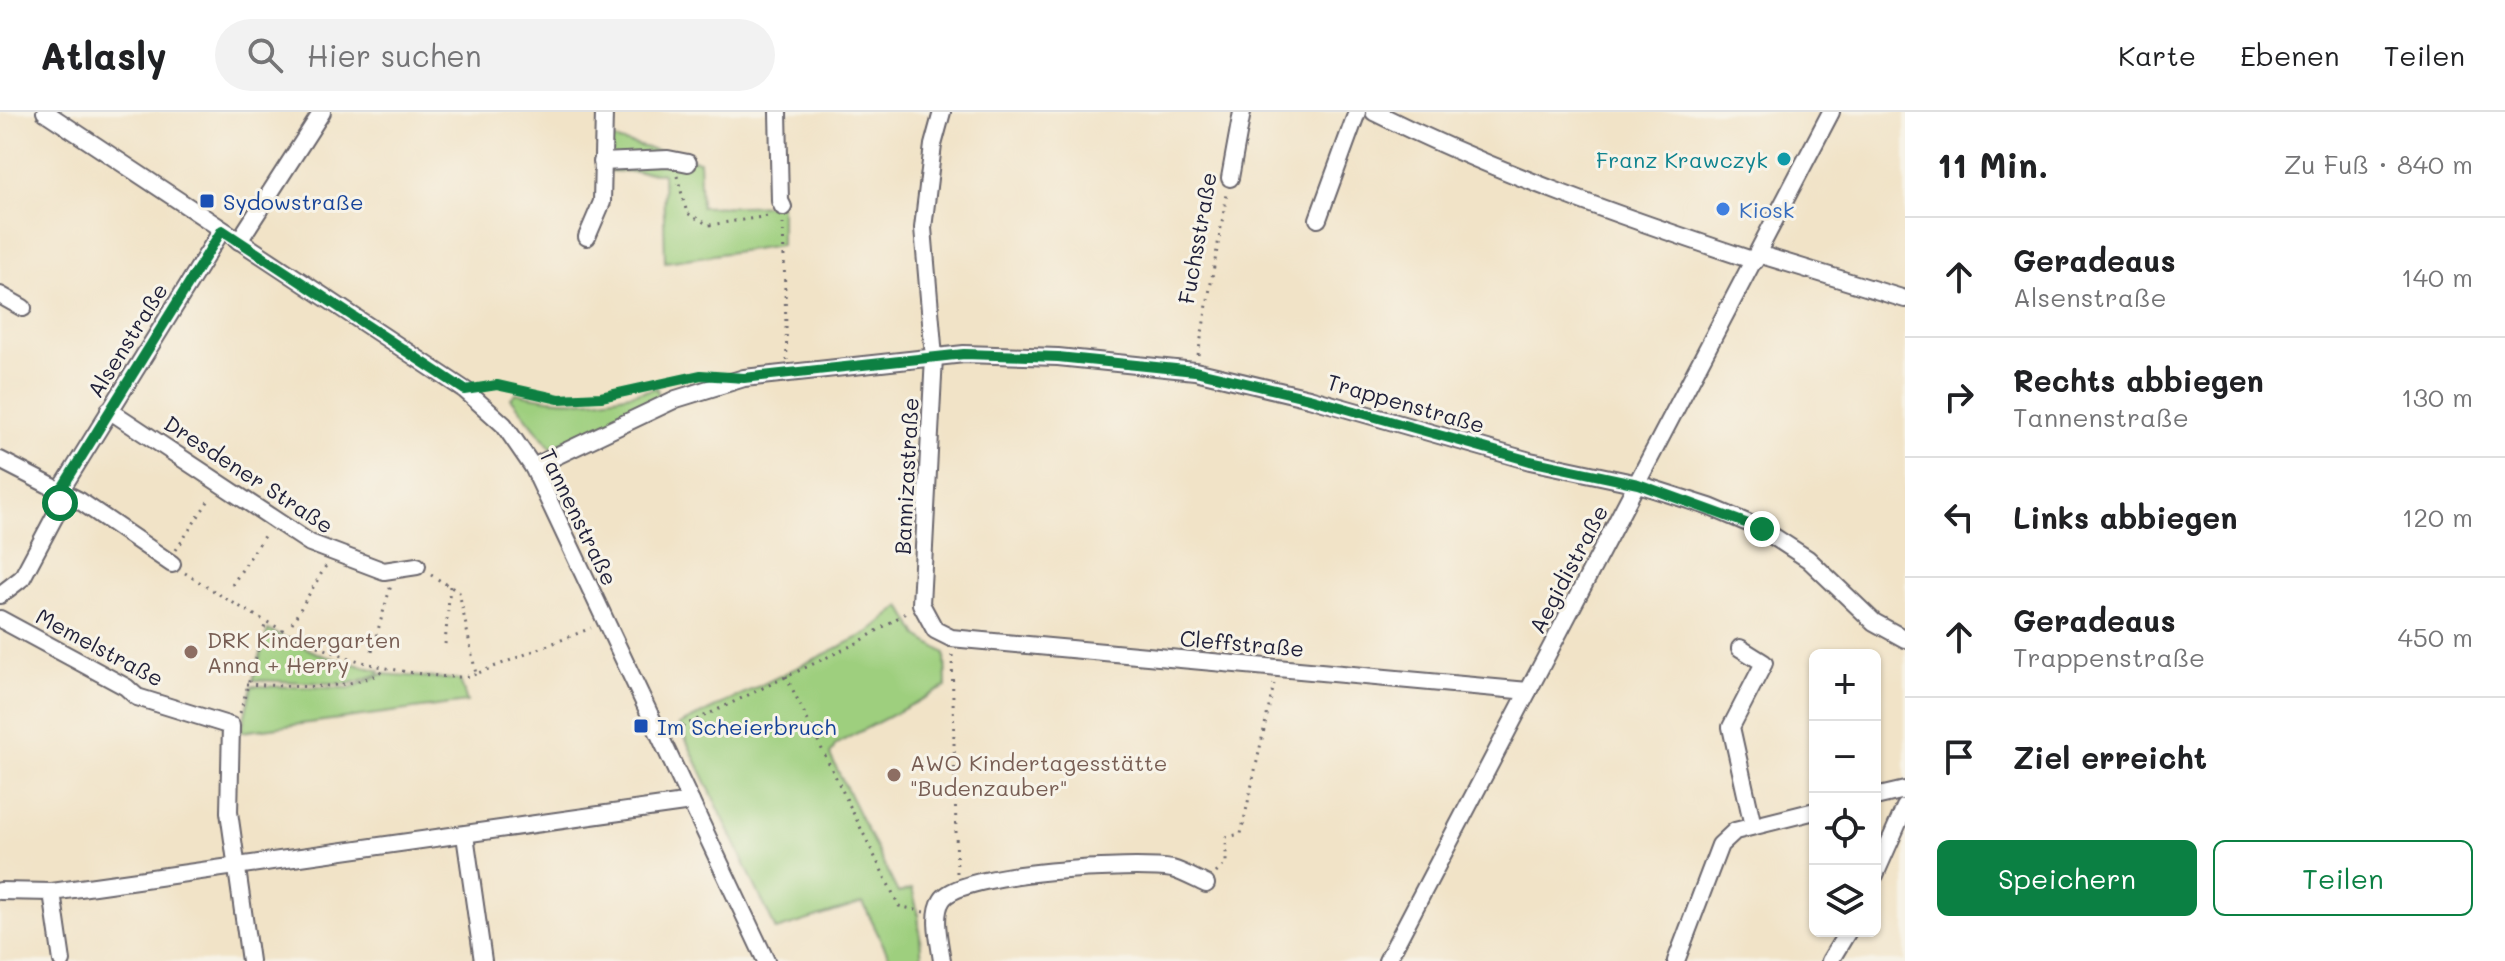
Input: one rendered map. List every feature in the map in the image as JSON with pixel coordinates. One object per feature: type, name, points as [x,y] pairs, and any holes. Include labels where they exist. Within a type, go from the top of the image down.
[{"type":"street","name":"Tannenstraße","points":[[45,112],[465,390],[504,425],[533,467],[766,961]]},
{"type":"street","points":[[239,241],[322,112]]},
{"type":"street","points":[[587,237],[602,202],[604,112]]},
{"type":"street","points":[[778,112],[780,201],[783,210]]},
{"type":"street","name":"Bannizastraße","points":[[921,604],[934,357],[923,228],[933,145],[942,112]]},
{"type":"street","name":"Fuchsstraße","points":[[1230,178],[1242,112]]},
{"type":"street","points":[[1318,219],[1357,112]]},
{"type":"street","points":[[1374,112],[1549,190],[1756,258],[1905,299]]},
{"type":"street","name":"Aegidistraße","points":[[1387,961],[1831,112]]},
{"type":"street","points":[[602,162],[681,162]]},
{"type":"street","name":"Alsenstraße","points":[[0,595],[22,578],[56,514],[59,493],[222,230]]},
{"type":"street","points":[[0,296],[23,308]]},
{"type":"street","name":"Trappenstraße","points":[[533,467],[676,399],[744,378],[788,371],[934,357],[1058,357],[1195,371],[1309,398],[1530,461],[1638,484],[1762,529],[1808,559],[1874,622],[1905,639]]},
{"type":"street","name":"Dresdener Straße","points":[[109,410],[275,520],[333,553],[384,571],[417,566]]},
{"type":"street","points":[[0,460],[59,493],[80,501],[173,558]]},
{"type":"street","points":[[921,604],[931,625],[951,638]]},
{"type":"street","name":"Memelstraße","points":[[0,619],[126,687],[137,697],[231,726]]},
{"type":"street","name":"Cleffstraße","points":[[951,638],[1528,691]]},
{"type":"street","points":[[1740,648],[1764,663],[1731,727],[1753,826]]},
{"type":"street","points":[[231,726],[229,812],[250,961]]},
{"type":"street","points":[[1881,796],[1905,790]]},
{"type":"street","points":[[0,891],[52,892],[691,802]]},
{"type":"street","points":[[1879,865],[1905,807]]},
{"type":"street","points":[[1676,961],[1720,845],[1730,834],[1809,812]]},
{"type":"street","points":[[465,835],[483,961]]},
{"type":"street","points":[[942,961],[938,918],[941,901],[958,887],[1030,874],[1098,867],[1174,870],[1206,884]]},
{"type":"street","points":[[52,892],[62,961]]},
{"type":"street","points":[[1830,961],[1844,937]]},
{"type":"path","points":[[681,162],[683,205],[696,219],[709,225],[725,224],[783,210],[788,371]]},
{"type":"path","name":"Fuchsstraße","points":[[1195,371],[1230,178]]},
{"type":"path","points":[[465,390],[497,385],[559,399],[581,398],[688,378]]},
{"type":"path","points":[[220,484],[173,558],[265,624],[322,651],[382,669],[461,679],[606,622]]},
{"type":"path","points":[[232,585],[275,520]]},
{"type":"path","points":[[292,623],[333,553]]},
{"type":"path","points":[[417,566],[459,592],[476,674]]},
{"type":"path","points":[[372,651],[396,570]]},
{"type":"path","points":[[445,644],[450,586]]},
{"type":"path","points":[[661,737],[859,642],[921,604]]},
{"type":"path","points":[[231,726],[239,718],[265,624]]},
{"type":"path","points":[[951,638],[958,887]]},
{"type":"path","points":[[1206,884],[1226,863],[1226,837],[1241,834],[1278,668]]},
{"type":"path","points":[[246,684],[333,688],[358,683],[379,674],[382,669]]},
{"type":"path","points":[[786,676],[899,906],[938,918]]},
{"type":"green space","points":[[608,138],[699,161],[701,207],[781,205],[781,245],[665,262],[663,173],[608,171]]},
{"type":"green space","points":[[657,388],[659,399],[551,448],[511,398],[516,393],[553,400],[586,400]]},
{"type":"green space","points":[[901,606],[918,636],[945,653],[946,687],[836,744],[830,755],[898,893],[912,889],[918,913],[922,961],[891,961],[863,903],[776,930],[679,725],[868,633]]},
{"type":"green space","points":[[268,630],[321,655],[380,671],[379,674],[349,684],[253,680]]},
{"type":"green space","points":[[383,674],[460,680],[467,702],[241,732],[252,686],[350,688]]},
{"type":"place","name":"Franz Krawczyk","points":[[1784,159]]},
{"type":"place","name":"Sydowstraße","points":[[207,201]]},
{"type":"place","name":"Kiosk","points":[[1723,209]]},
{"type":"place","name":"DRK Kindergarten Anna + Herry","points":[[191,652]]},
{"type":"place","name":"Im Scheierbruch","points":[[641,726]]},
{"type":"place","name":"AWO Kindertagesstätte \"Budenzauber\"","points":[[894,775]]},
{"type":"route","points":[[60,503],[59,493],[222,230],[465,390],[497,385],[559,399],[601,397],[701,375],[744,378],[964,354],[1058,357],[1195,371],[1309,398],[1530,461],[1638,484],[1710,507],[1762,529]]}]
